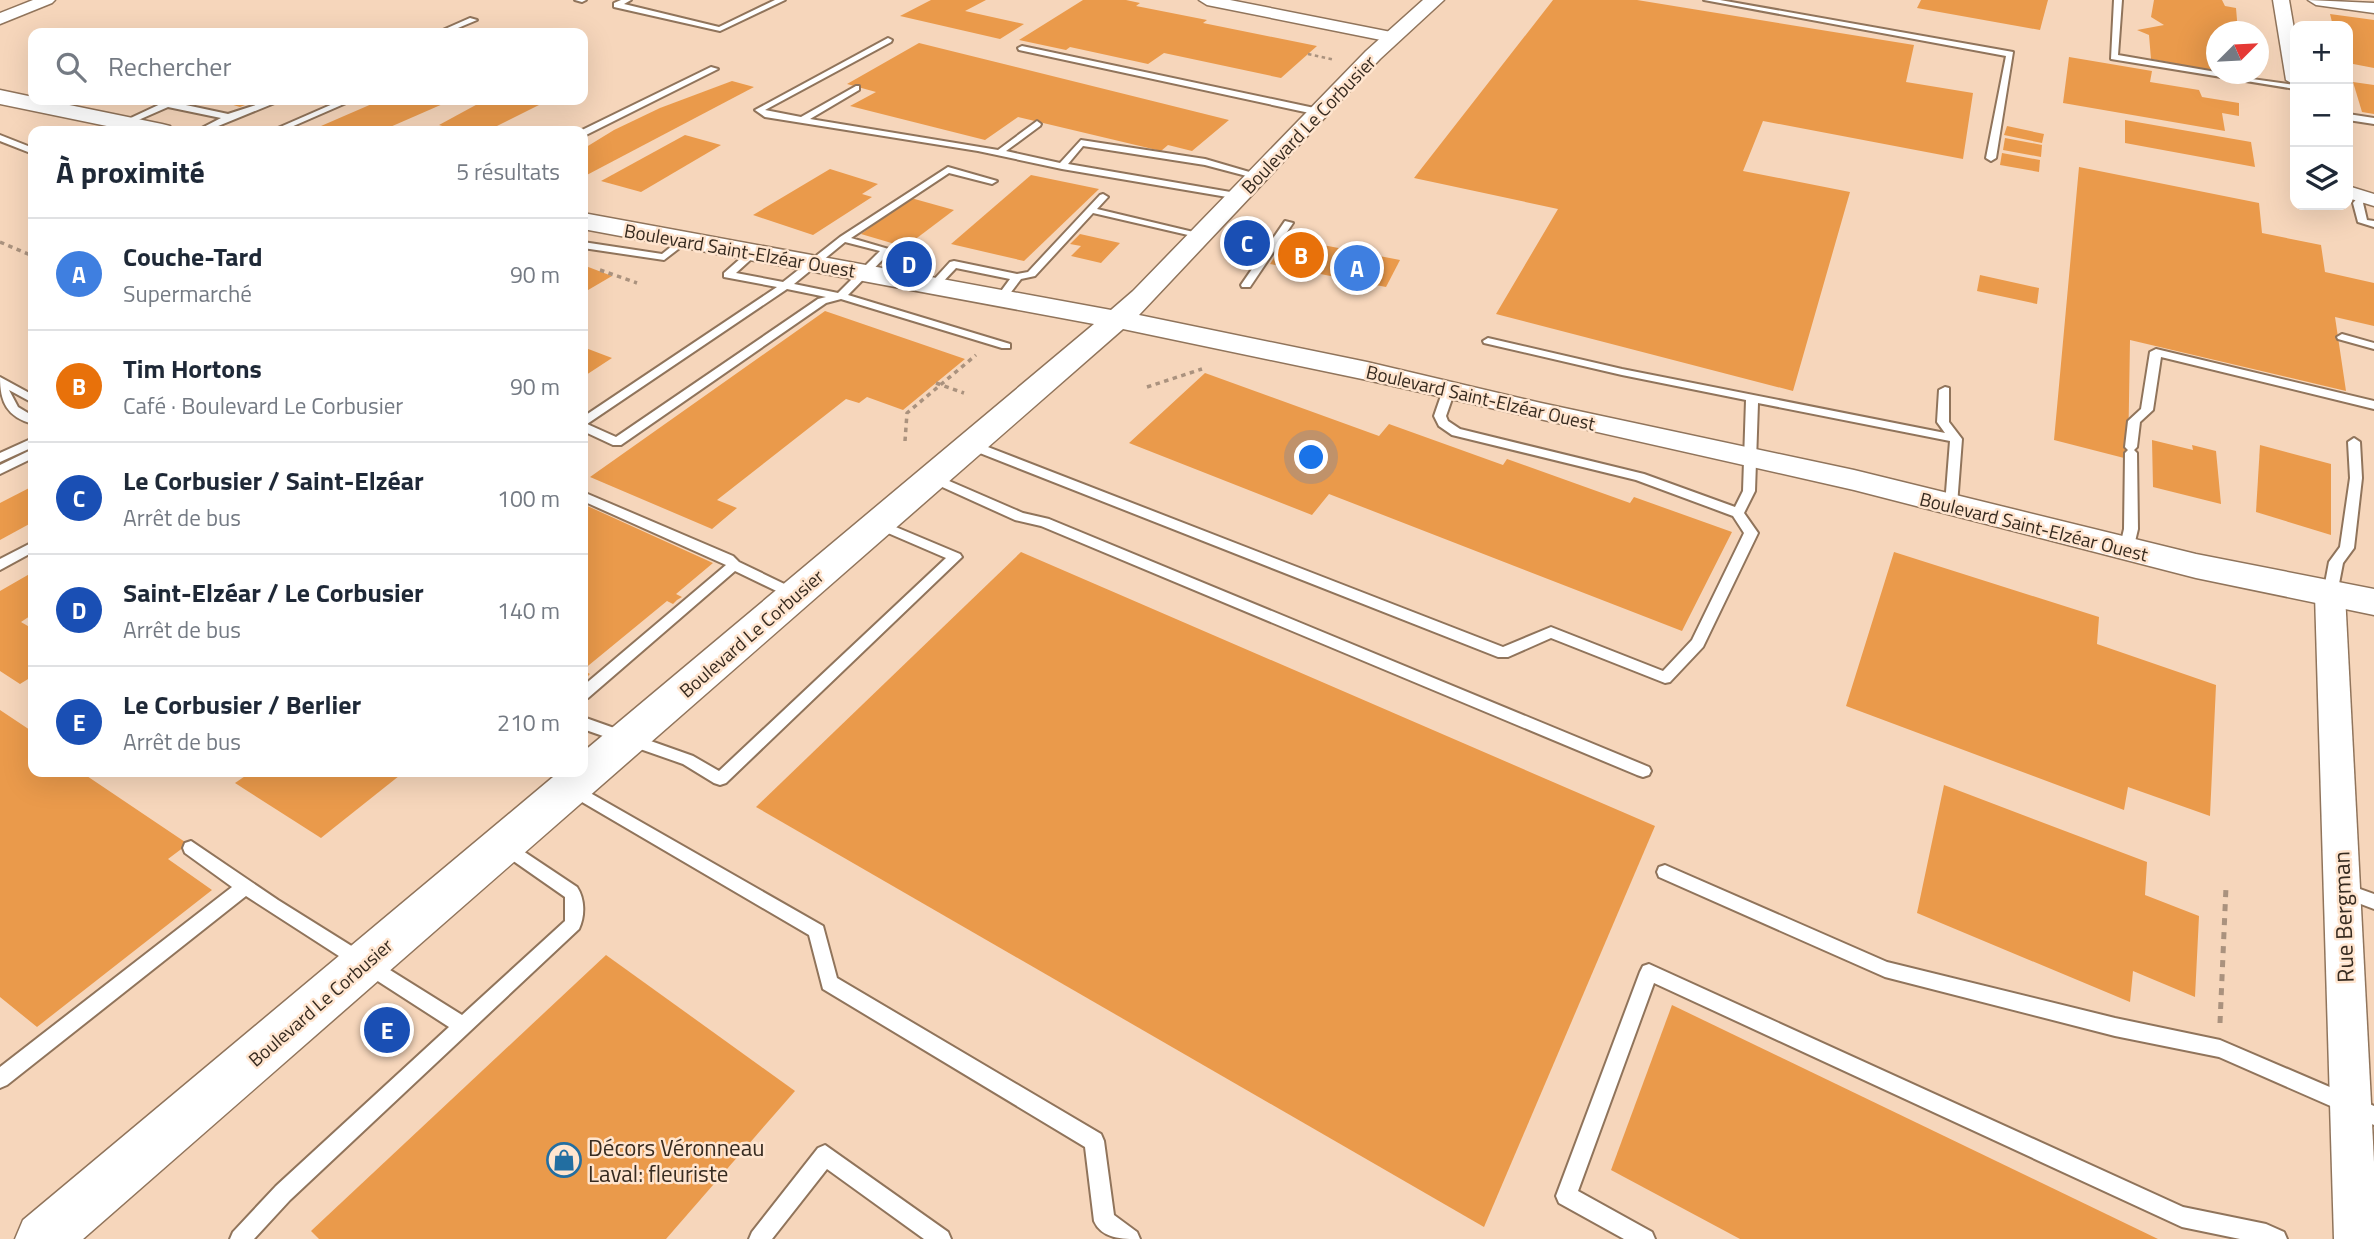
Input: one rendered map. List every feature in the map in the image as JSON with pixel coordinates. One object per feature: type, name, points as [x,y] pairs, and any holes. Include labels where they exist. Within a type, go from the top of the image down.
[{"type":"street","points":[[0,19],[47,0]]},
{"type":"street","points":[[1207,0],[1391,37]]},
{"type":"street","name":"Boulevard Le Corbusier","points":[[588,773],[1143,297],[1391,37],[1434,0]]},
{"type":"street","points":[[2281,0],[2290,51]]},
{"type":"street","points":[[2316,0],[2374,8]]},
{"type":"street","points":[[0,97],[28,103]]},
{"type":"street","points":[[38,105],[138,126]]},
{"type":"street","name":"Boulevard Saint-Elzéar Ouest","points":[[588,221],[934,285],[1009,287],[1116,319],[1750,457],[2126,550],[2374,602]]},
{"type":"street","name":"Rue Bergman","points":[[2330,594],[2358,896],[2364,1201],[2356,1239]]},
{"type":"street","name":"Boulevard Le Corbusier","points":[[42,1239],[583,777]]},
{"type":"lane","points":[[627,0],[617,5],[720,29],[781,0]]},
{"type":"lane","points":[[1708,0],[2010,54],[1991,158]]},
{"type":"lane","points":[[2118,0],[2114,57],[2290,86]]},
{"type":"lane","points":[[453,28],[473,20]]},
{"type":"lane","points":[[888,40],[759,110],[765,114],[1000,152],[1062,166],[1238,196]]},
{"type":"lane","points":[[1022,48],[1319,112]]},
{"type":"lane","points":[[588,131],[714,69]]},
{"type":"lane","points":[[802,120],[856,89]]},
{"type":"lane","points":[[124,123],[165,105]]},
{"type":"lane","points":[[172,105],[229,117]]},
{"type":"lane","points":[[210,126],[264,105]]},
{"type":"lane","points":[[287,126],[337,105]]},
{"type":"lane","points":[[2353,118],[2374,121]]},
{"type":"lane","points":[[1000,152],[1037,124]]},
{"type":"lane","points":[[0,138],[28,149]]},
{"type":"lane","points":[[0,147],[11,143]]},
{"type":"lane","points":[[1062,166],[1081,143],[1205,162],[1258,176]]},
{"type":"lane","points":[[588,421],[786,286],[811,263],[844,239],[948,170],[992,181]]},
{"type":"lane","points":[[1009,287],[1031,274],[1102,197]]},
{"type":"lane","points":[[2362,197],[2358,202],[2362,222],[2374,224]]},
{"type":"lane","points":[[1091,210],[1202,235]]},
{"type":"lane","points":[[1246,285],[1288,223]]},
{"type":"lane","points":[[588,427],[617,442],[822,301],[841,296],[887,250],[844,239]]},
{"type":"lane","points":[[588,246],[664,257],[685,240]]},
{"type":"lane","points":[[753,253],[728,275],[841,296],[1006,346]]},
{"type":"lane","points":[[2342,337],[2374,346]]},
{"type":"lane","points":[[1488,341],[1752,399],[1956,439]]},
{"type":"lane","points":[[2126,550],[2130,528],[2134,421],[2147,410],[2155,352],[2374,405]]},
{"type":"lane","points":[[0,381],[28,386]]},
{"type":"lane","points":[[0,381],[28,397]]},
{"type":"lane","points":[[0,381],[13,409],[28,418]]},
{"type":"lane","points":[[971,445],[1503,653],[1551,632],[1665,678],[1698,643],[1751,533],[1738,513],[1640,477],[1456,432],[1443,423],[1440,415],[1449,390]]},
{"type":"lane","points":[[1945,390],[1943,422],[1956,439],[1951,505]]},
{"type":"lane","points":[[1738,513],[1749,491],[1752,399]]},
{"type":"lane","points":[[2330,594],[2336,562],[2347,548],[2356,478],[2354,442]]},
{"type":"lane","points":[[0,458],[28,444]]},
{"type":"lane","points":[[0,470],[28,456]]},
{"type":"lane","points":[[933,478],[1020,517],[1056,527],[1643,771]]},
{"type":"lane","points":[[588,498],[728,559],[734,565],[796,595]]},
{"type":"lane","points":[[588,725],[688,760],[720,779],[955,557],[879,524]]},
{"type":"lane","points":[[0,565],[28,549]]},
{"type":"lane","points":[[588,690],[734,565]]},
{"type":"lane","points":[[570,788],[817,931],[829,983],[1094,1141],[1104,1221],[1129,1239]]},
{"type":"lane","points":[[240,1239],[283,1193],[573,924],[575,898],[571,892],[503,844]]},
{"type":"lane","points":[[191,848],[245,887],[463,1026]]},
{"type":"lane","points":[[1665,872],[1885,969],[2115,1027],[2220,1049],[2363,1111]]},
{"type":"lane","points":[[0,1079],[245,887]]},
{"type":"lane","points":[[1645,1239],[1566,1196],[1649,972],[2182,1217],[2266,1234],[2277,1239]]},
{"type":"lane","points":[[759,1239],[825,1155],[941,1239]]},
{"type":"path","points":[[1308,54],[1337,60]]},
{"type":"path","points":[[0,242],[28,254]]},
{"type":"path","points":[[614,275],[637,283]]},
{"type":"path","points":[[905,441],[907,413],[938,384],[972,359]]},
{"type":"path","points":[[1147,387],[1202,369]]},
{"type":"path","points":[[938,384],[964,393]]},
{"type":"path","points":[[2221,1010],[2226,887]]},
{"type":"building","points":[[931,0],[986,0],[965,11],[1024,24],[1000,39],[900,16]]},
{"type":"building","points":[[1083,0],[1126,0],[1140,3],[1136,6],[1207,20],[1203,23],[1317,46],[1281,78],[1164,53],[1148,64],[1070,47],[1066,50],[1019,40]]},
{"type":"building","points":[[1553,0],[1637,0],[1914,45],[1906,82],[1973,93],[1963,159],[1763,121],[1743,171],[1850,192],[1793,391],[1496,314],[1558,209],[1414,178]]},
{"type":"building","points":[[1921,0],[2048,0],[2040,30],[1917,8]]},
{"type":"building","points":[[2154,0],[2222,0],[2225,6],[2236,8],[2237,21],[2206,21],[2206,69],[2151,59],[2149,35],[2137,30],[2164,25],[2151,17]]},
{"type":"building","points":[[2330,14],[2374,20],[2374,68],[2353,64],[2353,21],[2332,21]]},
{"type":"building","points":[[919,43],[1229,120],[1192,151],[1168,145],[1161,151],[1018,117],[985,140],[850,106],[876,92],[847,84]]},
{"type":"building","points":[[2069,57],[2152,71],[2150,82],[2199,90],[2202,97],[2239,103],[2239,116],[2222,113],[2225,131],[2063,103]]},
{"type":"building","points":[[732,81],[754,87],[588,174],[588,146],[660,108]]},
{"type":"building","points":[[2353,82],[2374,85],[2374,114],[2362,112]]},
{"type":"building","points":[[369,105],[441,105],[392,126],[321,126]]},
{"type":"building","points":[[476,105],[539,105],[497,126],[439,125]]},
{"type":"building","points":[[2125,120],[2251,142],[2255,167],[2125,143]]},
{"type":"building","points":[[2007,126],[2044,134],[2042,143],[2004,135]]},
{"type":"building","points":[[685,135],[721,145],[641,192],[601,181]]},
{"type":"building","points":[[2005,138],[2042,145],[2041,157],[2003,150]]},
{"type":"building","points":[[2002,153],[2040,160],[2039,172],[2000,165]]},
{"type":"building","points":[[2079,167],[2259,203],[2262,233],[2321,245],[2325,272],[2374,283],[2374,326],[2335,317],[2346,391],[2130,340],[2128,459],[2054,440]]},
{"type":"building","points":[[830,169],[878,184],[862,194],[872,197],[813,235],[753,215]]},
{"type":"building","points":[[1031,175],[1099,189],[1024,261],[951,244]]},
{"type":"building","points":[[911,198],[954,210],[905,247],[861,234]]},
{"type":"building","points":[[1080,234],[1120,243],[1101,263],[1071,256],[1081,246],[1070,244]]},
{"type":"building","points":[[1287,238],[1400,260],[1386,287],[1270,264]]},
{"type":"building","points":[[588,267],[612,276],[588,290]]},
{"type":"building","points":[[1980,275],[2039,288],[2037,304],[1977,291]]},
{"type":"building","points":[[825,311],[965,359],[903,410],[867,397],[859,403],[846,399],[717,500],[737,508],[712,529],[590,477]]},
{"type":"building","points":[[588,349],[612,358],[588,374]]},
{"type":"building","points":[[1205,373],[1379,436],[1389,424],[1503,465],[1507,459],[1630,503],[1634,497],[1732,532],[1682,631],[1329,494],[1312,515],[1129,443]]},
{"type":"building","points":[[2152,440],[2193,450],[2192,445],[2216,451],[2221,504],[2153,487]]},
{"type":"building","points":[[2260,445],[2331,464],[2331,535],[2256,512]]},
{"type":"building","points":[[28,489],[28,525],[0,540],[0,503]]},
{"type":"building","points":[[588,506],[713,563],[676,594],[682,597],[673,604],[667,601],[588,666]]},
{"type":"building","points":[[1021,552],[1655,826],[1484,1227],[756,807]]},
{"type":"building","points":[[1894,552],[2099,617],[2097,644],[2216,685],[2210,816],[2128,787],[2124,810],[1846,706]]},
{"type":"building","points":[[28,575],[28,617],[21,622],[28,626],[28,679],[20,684],[0,671],[0,591]]},
{"type":"building","points":[[0,710],[28,729],[28,777],[88,777],[188,844],[168,859],[212,890],[37,1027],[0,997]]},
{"type":"building","points":[[244,777],[398,777],[321,838],[235,783]]},
{"type":"building","points":[[1944,785],[2147,862],[2145,895],[2199,916],[2195,997],[2133,971],[2130,1002],[1917,913]]},
{"type":"building","points":[[606,955],[795,1091],[666,1239],[319,1239],[311,1231]]},
{"type":"building","points":[[1672,1005],[2158,1239],[1740,1239],[1611,1170]]},
{"type":"place","name":"Le Corbusier / Saint-Elzéar","points":[[1247,243]]},
{"type":"place","name":"Tim Hortons","points":[[1301,255]]},
{"type":"place","name":"Saint-Elzéar / Le Corbusier","points":[[909,264]]},
{"type":"place","name":"Couche-Tard","points":[[1357,268]]},
{"type":"place","name":"Le Corbusier / Berlier","points":[[387,1030]]},
{"type":"place","name":"Décors Véronneau Laval: fleuriste","points":[[564,1160]]}]
